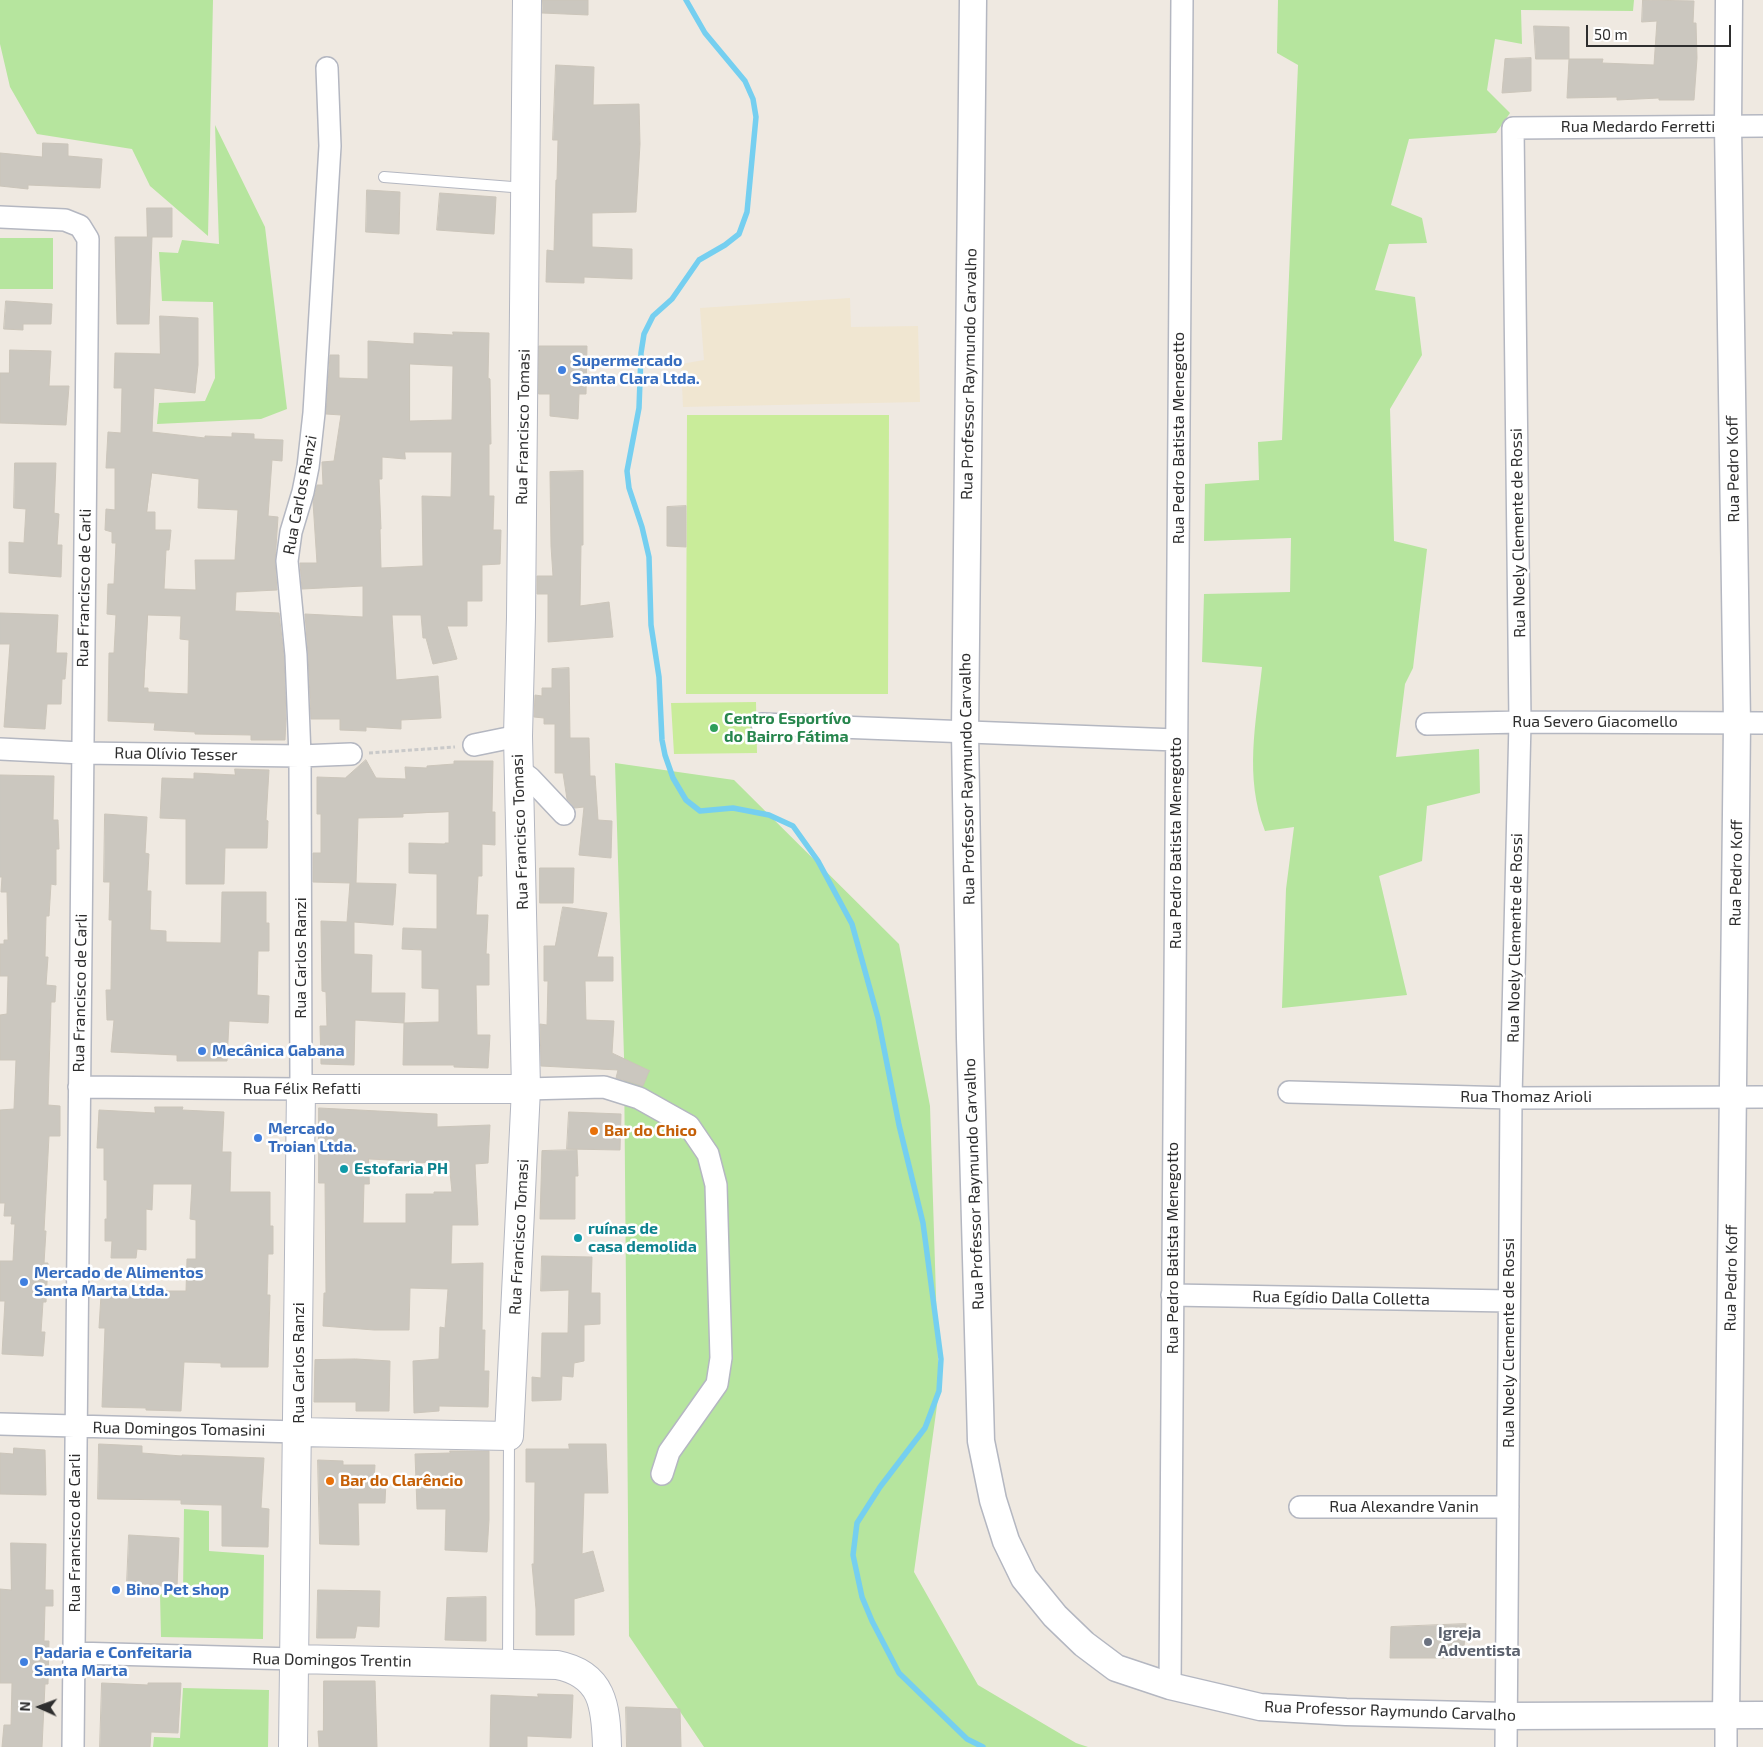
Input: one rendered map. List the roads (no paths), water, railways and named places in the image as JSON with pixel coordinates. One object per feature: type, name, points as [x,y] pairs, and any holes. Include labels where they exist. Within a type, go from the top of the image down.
[{"type":"main road","name":"Rua Francisco Tomasi","points":[[509,1436],[526,1088],[518,736],[521,617],[527,0]]},
{"type":"main road","name":"Rua Félix Refatti","points":[[301,1089],[526,1088]]},
{"type":"main road","name":"Rua Carlos Ranzi","points":[[293,1747],[301,1089]]},
{"type":"main road","name":"Rua Domingos Tomasini","points":[[298,1432],[509,1436]]},
{"type":"main road","name":"Rua Domingos Trentin","points":[[294,1659],[557,1665],[571,1668],[588,1677],[600,1696],[607,1727],[607,1747]]},
{"type":"street","name":"Rua Professor Raymundo Carvalho","points":[[973,0],[965,732],[970,1028],[982,1441],[993,1500],[1006,1542],[1024,1578],[1055,1616],[1084,1644],[1116,1668],[1170,1686],[1260,1707],[1346,1712],[1507,1716],[1763,1715]]},
{"type":"street","name":"Rua Pedro Batista Menegotto","points":[[1170,1686],[1182,0]]},
{"type":"street","name":"Rua Pedro Koff","points":[[1726,1747],[1737,723],[1728,126],[1728,0]]},
{"type":"street","name":"Rua Carlos Ranzi","points":[[301,1089],[300,756],[296,655],[287,561],[291,532],[306,475],[314,412],[330,146],[327,68]]},
{"type":"street","name":"Rua Medardo Ferretti","points":[[1513,128],[1763,126]]},
{"type":"street","name":"Rua Noely Clemente de Rossi","points":[[1506,1747],[1511,1098],[1520,722],[1513,128]]},
{"type":"street","name":"Rua Francisco de Carli","points":[[0,217],[65,220],[80,226],[88,239],[73,1747]]},
{"type":"street","name":"Rua Severo Giacomello","points":[[1427,724],[1520,722],[1763,723]]},
{"type":"street","points":[[762,724],[1176,740]]},
{"type":"street","points":[[474,745],[518,736]]},
{"type":"street","name":"Rua Olívio Tesser","points":[[0,749],[82,753],[300,756],[351,754]]},
{"type":"street","points":[[518,769],[530,778],[564,814]]},
{"type":"street","name":"Rua Félix Refatti","points":[[79,1087],[301,1089]]},
{"type":"street","points":[[526,1088],[604,1087],[640,1098],[689,1126],[708,1154],[716,1185],[720,1367],[717,1384],[669,1452],[662,1474]]},
{"type":"street","name":"Rua Thomaz Arioli","points":[[1289,1092],[1511,1098],[1763,1097]]},
{"type":"street","name":"Rua Egídio Dalla Colletta","points":[[1172,1295],[1509,1301]]},
{"type":"street","name":"Rua Domingos Tomasini","points":[[0,1424],[298,1432]]},
{"type":"street","name":"Rua Alexandre Vanin","points":[[1300,1507],[1508,1507]]},
{"type":"street","name":"Rua Domingos Trentin","points":[[74,1652],[294,1659]]},
{"type":"lane","points":[[384,176],[525,188]]},
{"type":"lane","name":"Rua Francisco Tomasi","points":[[508,1664],[509,1436]]},
{"type":"waterway","points":[[686,0],[705,33],[745,81],[753,99],[756,117],[747,212],[739,234],[725,245],[699,260],[672,299],[653,316],[644,334],[641,353],[639,408],[627,471],[629,488],[642,527],[649,557],[651,625],[659,677],[662,740],[673,778],[686,800],[700,811],[733,808],[769,815],[793,826],[818,861],[852,924],[878,1018],[899,1125],[923,1223],[941,1359],[939,1391],[925,1428],[880,1487],[857,1523],[853,1555],[862,1597],[872,1621],[899,1673],[967,1739],[983,1747]]},
{"type":"place","name":"Supermercado Santa Clara Ltda.","points":[[562,370]]},
{"type":"place","name":"Centro Esportívo do Bairro Fátima","points":[[714,728]]},
{"type":"place","name":"Mecânica Gabana","points":[[202,1051]]},
{"type":"place","name":"Bar do Chico","points":[[594,1131]]},
{"type":"place","name":"Mercado Troian Ltda.","points":[[258,1138]]},
{"type":"place","name":"Estofaria PH","points":[[344,1169]]},
{"type":"place","name":"ruínas de casa demolida","points":[[578,1238]]},
{"type":"place","name":"Mercado de Alimentos Santa Marta Ltda.","points":[[24,1282]]},
{"type":"place","name":"Bar do Clarêncio","points":[[330,1481]]},
{"type":"place","name":"Bino Pet shop","points":[[116,1590]]},
{"type":"place","name":"Igreja Adventista","points":[[1428,1642]]},
{"type":"place","name":"Padaria e Confeitaria Santa Marta","points":[[24,1662]]}]
